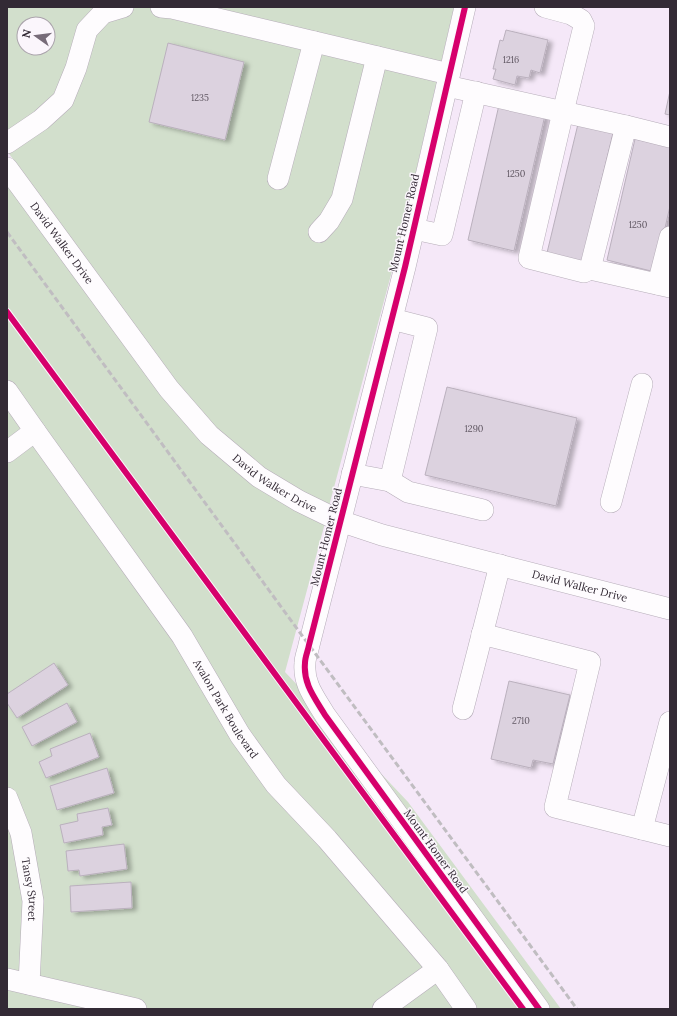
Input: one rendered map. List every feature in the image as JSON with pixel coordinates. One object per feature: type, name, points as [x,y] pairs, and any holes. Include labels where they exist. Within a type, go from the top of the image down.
[{"type":"street","points":[[7,143],[41,120],[63,100],[76,68],[87,30],[103,13],[123,7]]},
{"type":"street","points":[[161,7],[172,8],[376,57],[448,80],[476,92],[670,137]]},
{"type":"street","name":"Mount Homer Road","points":[[465,7],[392,319],[306,657],[306,681],[310,691],[325,715],[539,1009]]},
{"type":"street","points":[[545,7],[572,14],[581,20],[584,26],[529,258],[584,272],[590,269],[664,286],[670,237]]},
{"type":"street","points":[[278,179],[314,42]]},
{"type":"street","points":[[320,232],[329,221],[342,199],[376,57]]},
{"type":"street","points":[[414,229],[442,235],[476,92]]},
{"type":"street","points":[[590,269],[626,126]]},
{"type":"street","name":"David Walker Drive","points":[[7,168],[169,389],[209,435],[259,477],[299,501],[340,521],[382,535],[670,609]]},
{"type":"street","points":[[390,481],[427,328],[392,319]]},
{"type":"street","points":[[611,502],[642,384]]},
{"type":"street","name":"Avalon Park Boulevard","points":[[7,391],[182,636],[240,735],[276,785],[327,839],[438,969],[466,1009]]},
{"type":"street","points":[[7,452],[35,431]]},
{"type":"street","points":[[352,474],[390,481],[408,492],[483,510]]},
{"type":"street","points":[[463,709],[500,565]]},
{"type":"street","points":[[482,634],[590,662],[555,807],[670,836]]},
{"type":"street","points":[[642,829],[667,747],[670,722]]},
{"type":"street","name":"Tansy Street","points":[[7,798],[21,833],[33,901],[29,984]]},
{"type":"street","points":[[383,1009],[438,969]]},
{"type":"street","points":[[7,979],[136,1009]]},
{"type":"green space","points":[[7,7],[454,7],[399,245],[329,506],[266,470],[217,429],[177,384],[7,151]]},
{"type":"green space","points":[[7,184],[160,393],[325,523],[285,672],[408,802],[561,1009],[7,1009]]},
{"type":"building","points":[[506,30],[548,40],[540,73],[531,70],[529,78],[517,76],[515,85],[493,79],[496,69],[493,69],[500,40],[503,41]]},
{"type":"building","points":[[168,43],[244,62],[225,140],[149,122]]},
{"type":"building","points":[[670,91],[670,115],[665,114]]},
{"type":"building","points":[[499,105],[545,115],[514,251],[468,240]]},
{"type":"building","points":[[578,124],[613,133],[581,265],[546,257]]},
{"type":"building","points":[[635,139],[670,147],[670,206],[655,272],[607,260]]},
{"type":"building","points":[[447,387],[577,418],[556,506],[425,475]]},
{"type":"building","points":[[54,663],[68,685],[17,718],[7,703],[7,694]]},
{"type":"building","points":[[509,681],[570,695],[553,764],[533,760],[531,768],[491,759]]},
{"type":"building","points":[[67,703],[77,722],[32,746],[22,727]]},
{"type":"building","points":[[90,733],[99,757],[46,778],[39,762],[52,756],[50,749]]},
{"type":"building","points":[[107,768],[114,793],[57,810],[50,786]]},
{"type":"building","points":[[108,808],[112,825],[102,827],[103,835],[64,843],[60,825],[78,821],[77,814]]},
{"type":"building","points":[[124,844],[127,869],[80,876],[79,870],[68,871],[66,851]]},
{"type":"building","points":[[131,882],[132,908],[71,912],[70,886]]},
{"type":"railway","points":[[7,232],[577,1009]]},
{"type":"cycle path","points":[[465,7],[405,267],[306,656],[305,671],[310,690],[325,715],[539,1009]]},
{"type":"cycle path","points":[[7,312],[523,1009]]}]
